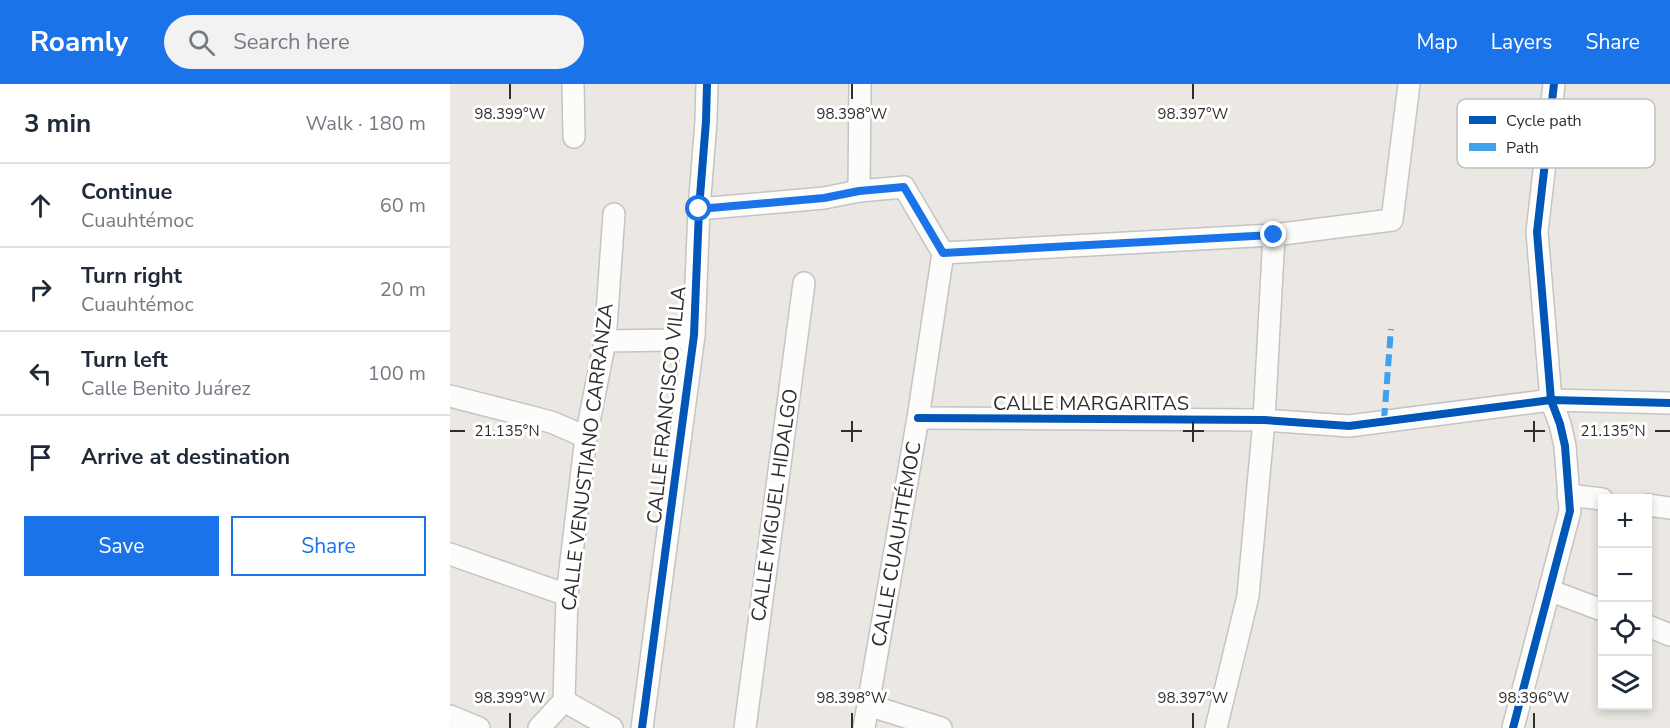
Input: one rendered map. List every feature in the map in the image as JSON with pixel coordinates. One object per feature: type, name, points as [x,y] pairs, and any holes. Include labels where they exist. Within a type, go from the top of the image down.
[{"type":"street","points":[[573,84],[574,137]]},
{"type":"street","name":"CALLE FRANCISCO VILLA","points":[[642,728],[694,335],[707,84]]},
{"type":"street","points":[[859,191],[860,84]]},
{"type":"street","points":[[699,209],[824,198],[859,191],[904,187],[943,253],[1274,235],[1392,220],[1409,84]]},
{"type":"street","points":[[1552,99],[1554,84]]},
{"type":"street","points":[[1513,728],[1551,591],[1570,511],[1564,446],[1560,424],[1551,400],[1537,232],[1544,168]]},
{"type":"street","name":"CALLE VENUSTIANO CARRANZA","points":[[564,700],[567,595],[586,437],[605,341],[614,214]]},
{"type":"street","points":[[1216,728],[1248,596],[1264,420],[1274,235]]},
{"type":"street","name":"CALLE CUAUHTÉMOC","points":[[864,728],[918,418],[943,253]]},
{"type":"street","name":"CALLE MIGUEL HIDALGO","points":[[745,728],[804,283]]},
{"type":"street","points":[[605,341],[670,340],[694,335]]},
{"type":"street","points":[[450,396],[551,422],[586,437]]},
{"type":"street","name":"CALLE MARGARITAS","points":[[918,418],[1264,420],[1349,426],[1551,400],[1670,403]]},
{"type":"street","points":[[1568,495],[1598,499]]},
{"type":"street","points":[[1652,506],[1670,508]]},
{"type":"street","points":[[450,554],[567,595]]},
{"type":"street","points":[[1551,591],[1598,609]]},
{"type":"street","points":[[1652,628],[1670,635]]},
{"type":"street","points":[[539,728],[564,700],[612,728]]},
{"type":"street","points":[[868,705],[941,728]]},
{"type":"street","points":[[450,716],[479,728]]},
{"type":"marked path","points":[[1384,420],[1391,329]]},
{"type":"cycle path","points":[[642,728],[694,335],[707,84]]},
{"type":"cycle path","points":[[1552,99],[1554,84]]},
{"type":"cycle path","points":[[1513,728],[1570,511],[1565,446],[1551,400],[1537,232],[1544,168]]},
{"type":"cycle path","points":[[918,418],[1264,420],[1349,426],[1551,400],[1670,403]]},
{"type":"route","points":[[699,209],[824,198],[859,191],[904,187],[943,253],[1274,235]]}]
